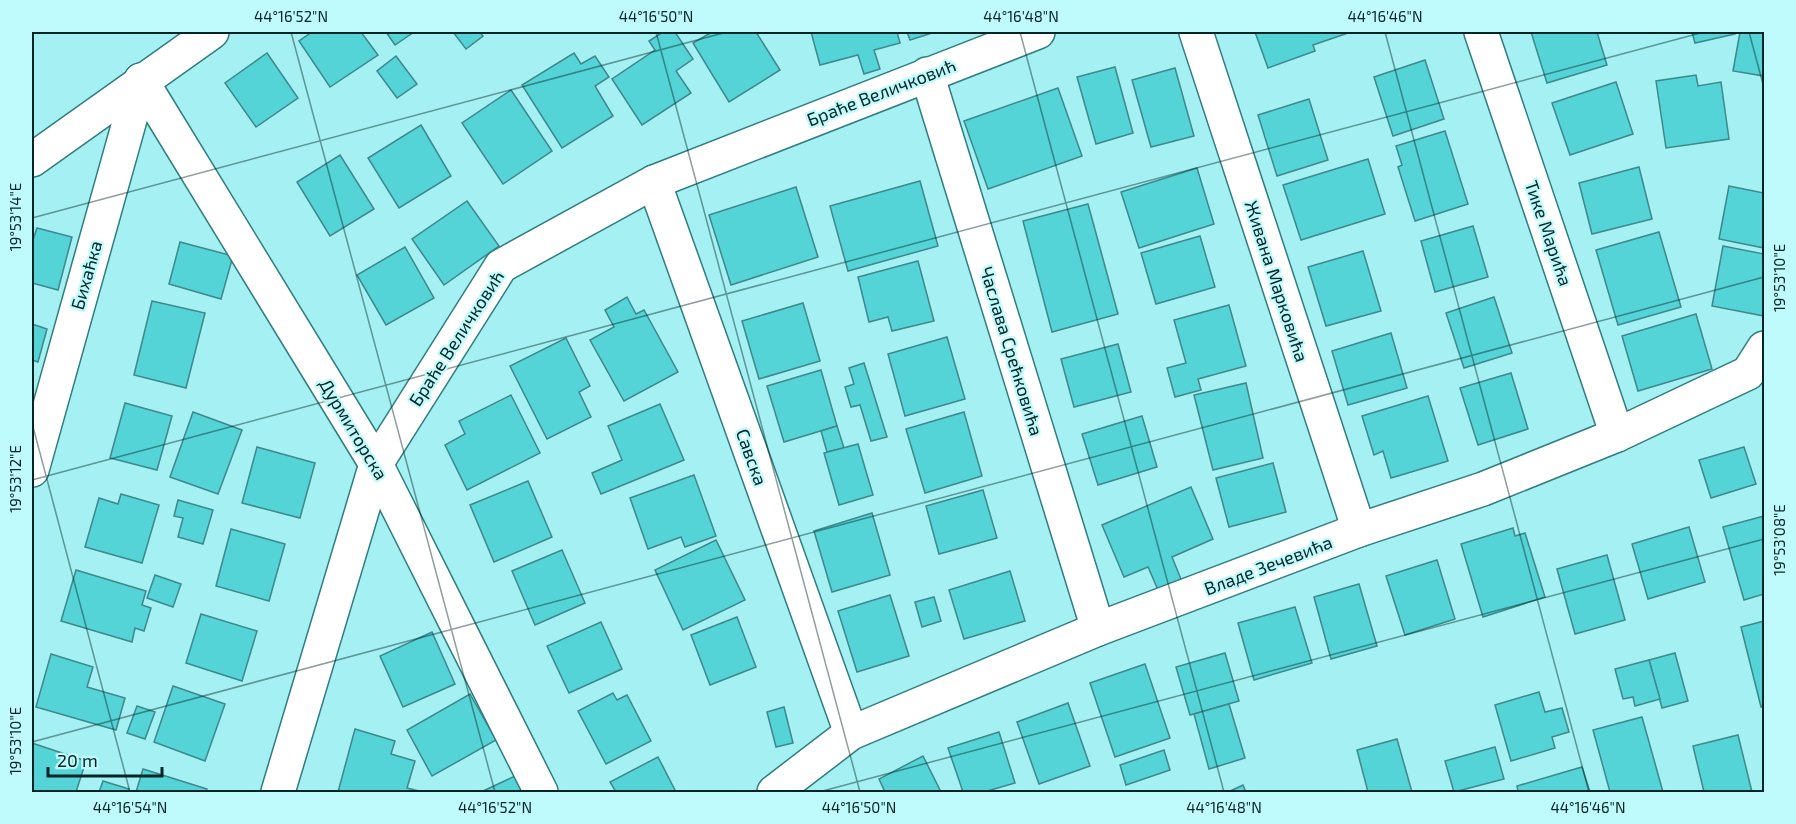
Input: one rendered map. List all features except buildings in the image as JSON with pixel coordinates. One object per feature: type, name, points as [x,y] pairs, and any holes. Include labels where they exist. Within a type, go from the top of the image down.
[{"type":"street","points":[[32,160],[141,80],[212,32]]},
{"type":"street","name":"Браће Величковић","points":[[278,792],[376,464],[501,266],[654,182],[1038,32]]},
{"type":"street","name":"Живана Марковића","points":[[1196,32],[1359,530]]},
{"type":"street","name":"Тике Марића","points":[[1481,32],[1617,435]]},
{"type":"street","name":"Часлава Срећковића","points":[[927,74],[1098,629]]},
{"type":"street","name":"Дурмиторска","points":[[141,80],[376,464],[542,792]]},
{"type":"street","name":"Бихаћка","points":[[32,471],[141,80]]},
{"type":"street","name":"Савска","points":[[654,182],[851,733]]},
{"type":"street","name":"Владе Зечевића","points":[[774,792],[851,733],[1098,629],[1359,530],[1483,489],[1617,435],[1748,373],[1764,348]]}]
